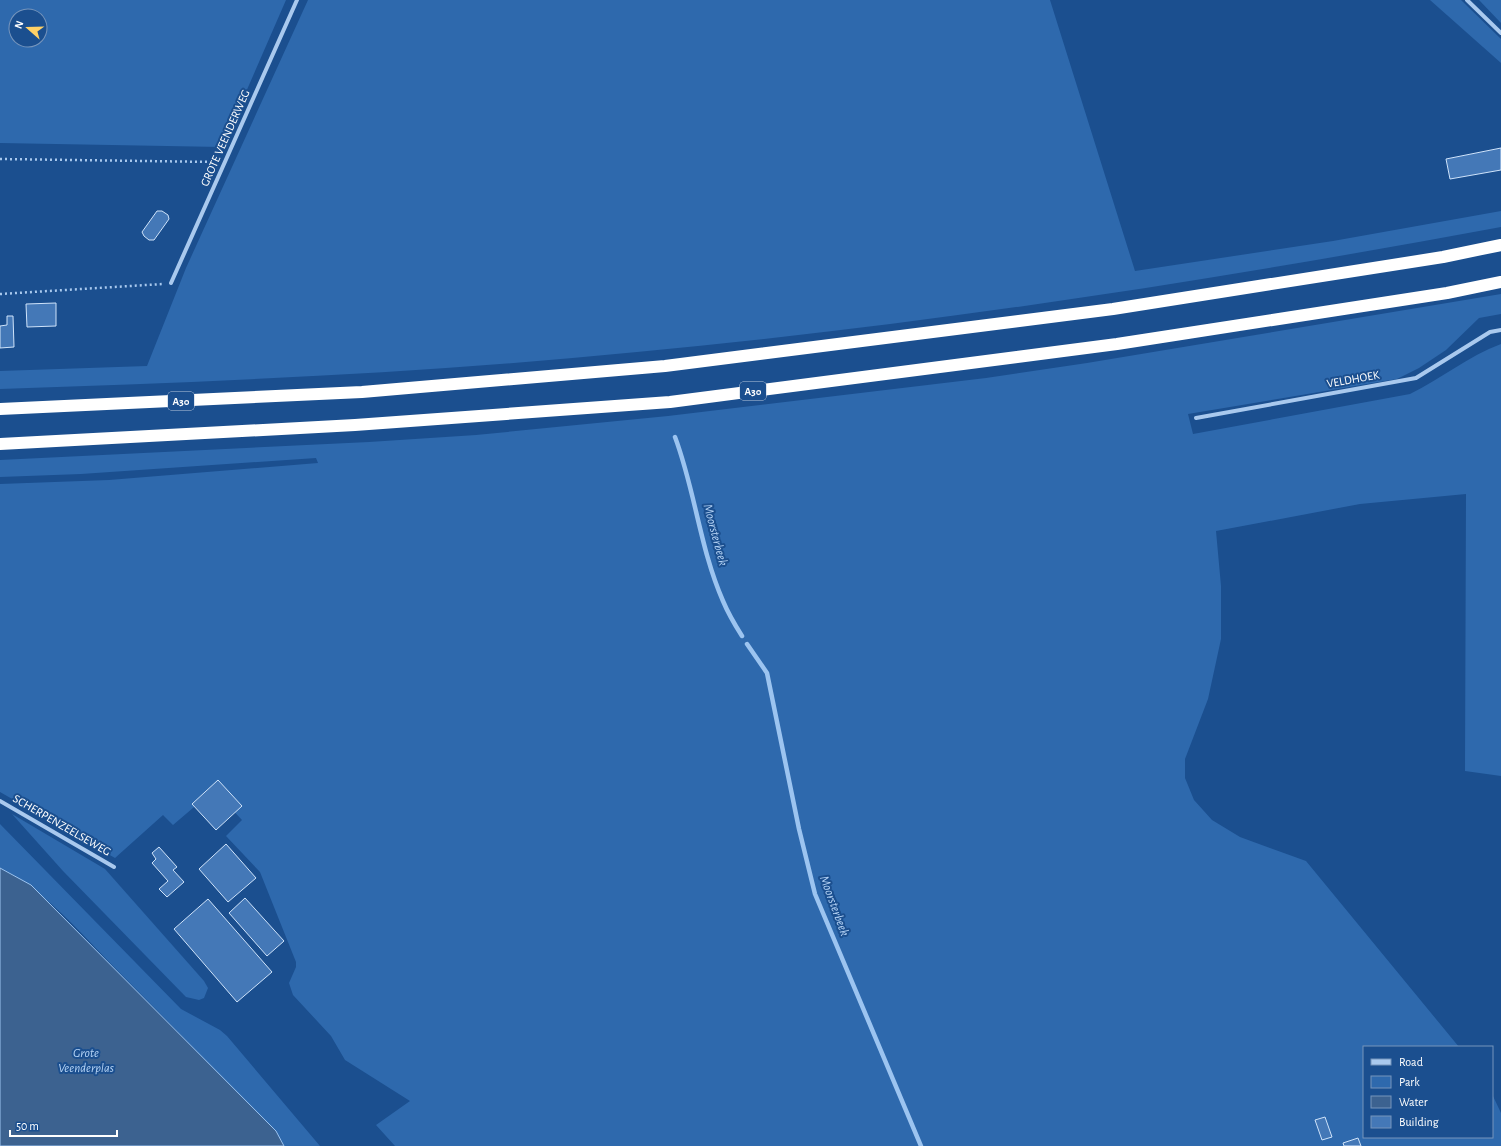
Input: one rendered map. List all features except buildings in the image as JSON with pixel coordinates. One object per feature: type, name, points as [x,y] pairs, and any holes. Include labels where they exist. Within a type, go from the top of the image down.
[{"type":"highway","name":"A30","points":[[0,409],[362,392],[665,366],[1113,309],[1443,257],[1501,246]]},
{"type":"highway","name":"A30","points":[[0,444],[355,425],[670,402],[1117,344],[1439,294],[1501,282]]},
{"type":"street","name":"GROTE VEENDERWEG","points":[[171,283],[297,0]]},
{"type":"street","points":[[1467,0],[1501,33]]},
{"type":"street","name":"VELDHOEK","points":[[1196,418],[1416,378],[1490,332],[1501,330]]},
{"type":"street","name":"SCHERPENZEELSEWEG","points":[[0,801],[114,867]]},
{"type":"path","points":[[0,159],[225,162]]},
{"type":"path","points":[[0,294],[171,283]]},
{"type":"green space","points":[[0,0],[286,0],[222,147],[0,143]]},
{"type":"green space","points":[[308,0],[1050,0],[1135,271],[1333,241],[1501,211],[1501,227],[1178,283],[962,315],[746,341],[478,366],[239,380],[0,389],[0,371],[147,366],[186,268]]},
{"type":"green space","points":[[1430,0],[1461,0],[1501,39],[1501,63]]},
{"type":"green space","points":[[1479,0],[1501,0],[1501,23]]},
{"type":"green space","points":[[1501,294],[1501,314],[1479,318],[1446,350],[1419,368],[1397,379],[1188,414],[1193,434],[1410,394],[1433,382],[1466,361],[1501,344],[1501,776],[1465,771],[1466,494],[1360,504],[1216,531],[1221,586],[1221,639],[1208,699],[1185,759],[1185,778],[1194,800],[1212,820],[1240,837],[1306,861],[1458,1046],[1363,1046],[1363,1138],[1493,1138],[1493,1096],[1501,1113],[1501,1146],[395,1146],[376,1125],[410,1101],[345,1060],[331,1036],[293,995],[289,983],[296,967],[296,962],[260,872],[226,836],[242,820],[214,790],[173,825],[163,815],[115,858],[0,792],[0,484],[109,480],[318,463],[316,458],[81,474],[0,477],[0,460],[369,442],[476,435],[668,416],[986,378],[1087,363]]},
{"type":"green space","points":[[12,814],[105,869],[204,981],[208,988],[204,998],[199,1000],[186,997],[63,871]]},
{"type":"green space","points":[[0,824],[181,1009],[220,1030],[227,1036],[320,1146],[284,1146],[282,1141],[241,1097],[75,926],[31,887],[0,868]]},
{"type":"water","name":"Grote Veenderplas","points":[[0,868],[31,885],[276,1131],[284,1146],[0,1146]]},
{"type":"waterway","name":"Moorsterbeek","points":[[675,437],[688,478],[703,540],[715,581],[727,610],[742,636]]},
{"type":"waterway","name":"Moorsterbeek","points":[[747,644],[767,673],[799,829],[815,894],[921,1146]]}]
